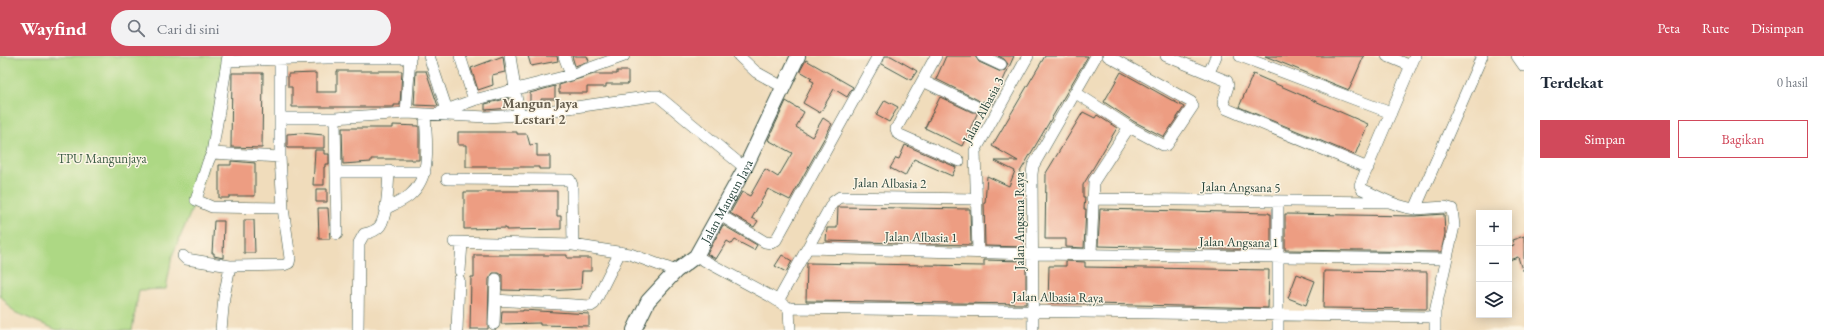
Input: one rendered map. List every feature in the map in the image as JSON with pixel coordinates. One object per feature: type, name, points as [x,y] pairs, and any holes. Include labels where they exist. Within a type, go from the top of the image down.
[{"type":"street","points":[[429,56],[443,112]]},
{"type":"street","points":[[460,56],[474,100]]},
{"type":"street","points":[[510,56],[520,115]]},
{"type":"street","points":[[564,56],[571,75]]},
{"type":"street","points":[[443,112],[474,100],[571,75],[624,56]]},
{"type":"street","points":[[739,56],[756,72],[783,86]]},
{"type":"street","name":"Jalan Mangun Jaya","points":[[634,330],[648,301],[676,271],[696,256],[720,215],[744,168],[798,56]]},
{"type":"street","points":[[720,215],[765,242],[771,243],[776,240],[878,56]]},
{"type":"street","points":[[936,56],[896,129],[898,134],[959,161]]},
{"type":"street","points":[[982,56],[1001,65]]},
{"type":"street","name":"Jalan Albasia 3","points":[[978,252],[975,151],[1028,56]]},
{"type":"street","name":"Jalan Angsana Raya","points":[[1033,330],[1033,166],[1076,94],[1096,56]]},
{"type":"street","points":[[1076,94],[1129,127],[1162,145],[1167,145],[1192,106],[1191,102],[1108,56]]},
{"type":"street","points":[[1166,56],[1209,73],[1229,83],[1223,102],[1227,109],[1368,168]]},
{"type":"street","points":[[1209,73],[1216,56]]},
{"type":"street","points":[[1240,56],[1391,113]]},
{"type":"street","points":[[1387,56],[1413,61],[1360,188],[1388,202],[1406,208],[1415,209],[1445,207],[1452,209],[1454,226],[1445,259],[1434,316],[1435,330]]},
{"type":"street","points":[[1415,209],[1482,56]]},
{"type":"street","points":[[283,208],[212,207],[196,200],[212,153],[228,59],[280,60],[327,57],[410,57],[406,113]]},
{"type":"street","points":[[183,256],[186,259],[230,266],[284,265],[289,263],[290,258],[283,208],[280,157],[280,60]]},
{"type":"street","points":[[923,81],[975,106]]},
{"type":"street","points":[[280,118],[336,118],[443,112],[487,116],[520,115],[646,95],[658,96],[744,168]]},
{"type":"street","points":[[385,209],[412,193],[425,172],[425,114]]},
{"type":"street","points":[[336,118],[337,234]]},
{"type":"street","points":[[1091,254],[1092,199],[1094,181],[1129,127]]},
{"type":"street","points":[[212,153],[280,157]]},
{"type":"street","points":[[358,330],[359,243],[364,234],[380,227],[385,209],[389,171]]},
{"type":"street","points":[[336,172],[425,172]]},
{"type":"street","points":[[448,178],[570,180],[572,185],[573,245]]},
{"type":"street","name":"Jalan Albasia 2","points":[[778,301],[832,202],[840,197],[976,199]]},
{"type":"street","name":"Jalan Angsana 5","points":[[1092,199],[1278,201],[1377,204],[1388,202]]},
{"type":"street","points":[[1278,201],[1278,330]]},
{"type":"street","points":[[457,330],[460,275],[458,243],[573,245],[620,252],[676,271]]},
{"type":"street","name":"Jalan Albasia 1","points":[[808,248],[1033,254]]},
{"type":"street","points":[[495,300],[591,306],[594,304],[620,252]]},
{"type":"street","name":"Jalan Angsana 1","points":[[1033,254],[1445,259]]},
{"type":"street","points":[[696,256],[789,308],[790,330]]},
{"type":"street","points":[[221,330],[224,296],[230,266]]},
{"type":"street","points":[[494,324],[496,278]]},
{"type":"street","name":"Jalan Albasia Raya","points":[[789,308],[1434,316]]},
{"type":"green space","name":"TPU Mangunjaya","points":[[0,56],[236,56],[227,62],[212,153],[196,200],[172,256],[166,289],[139,290],[132,330],[57,330],[14,312],[0,295]]},
{"type":"building","points":[[503,56],[505,72],[492,75],[493,85],[478,90],[471,68]]},
{"type":"building","points":[[528,56],[557,56],[558,61],[531,66]]},
{"type":"building","points":[[572,56],[587,56],[589,61],[575,66]]},
{"type":"building","points":[[885,56],[891,56],[917,71],[911,80],[882,64]]},
{"type":"building","points":[[946,56],[975,56],[979,62],[1001,72],[1005,70],[1008,64],[1004,59],[998,56],[1014,56],[992,105],[983,101],[982,104],[978,100],[936,79]]},
{"type":"building","points":[[1045,56],[1088,56],[1020,172],[1020,192],[1024,192],[1022,224],[1024,224],[1024,247],[985,246],[984,203],[987,176],[1009,186],[1015,171],[995,161],[1018,161],[992,146]]},
{"type":"building","points":[[1265,56],[1364,56],[1349,90]]},
{"type":"building","points":[[806,60],[853,87],[847,97],[834,89],[820,113],[803,103],[814,82],[810,80],[812,78],[800,71]]},
{"type":"building","points":[[337,71],[402,71],[400,105],[394,105],[394,107],[292,107],[292,87],[288,87],[288,74],[316,73],[316,92],[337,92]]},
{"type":"building","points":[[416,71],[426,71],[438,106],[414,105]]},
{"type":"building","points":[[617,71],[628,71],[628,84],[606,84],[606,87],[587,87],[587,93],[559,93],[559,85],[594,74],[617,74]]},
{"type":"building","points":[[1121,72],[1184,107],[1164,137],[1133,121],[1104,102]]},
{"type":"building","points":[[232,73],[263,73],[262,148],[231,147]]},
{"type":"building","points":[[1253,74],[1368,124],[1355,155],[1239,107]]},
{"type":"building","points":[[555,86],[555,99],[541,99],[541,102],[530,102],[530,93]]},
{"type":"building","points":[[940,97],[972,112],[978,112],[962,146],[925,128]]},
{"type":"building","points":[[509,98],[510,108],[485,110],[485,104]]},
{"type":"building","points":[[885,100],[898,107],[889,122],[876,115]]},
{"type":"building","points":[[786,101],[804,112],[796,127],[812,137],[823,118],[832,124],[790,200],[768,189],[752,218],[758,221],[754,227],[730,213],[742,192],[750,196],[765,169],[778,177],[792,153],[768,140]]},
{"type":"building","points":[[1083,112],[1095,118],[1097,115],[1117,128],[1083,185],[1083,197],[1085,197],[1084,209],[1086,209],[1084,248],[1066,247],[1066,239],[1045,239],[1046,173]]},
{"type":"building","points":[[393,125],[419,126],[419,160],[371,159],[371,162],[343,164],[342,128],[393,128]]},
{"type":"building","points":[[458,132],[517,132],[517,134],[527,134],[530,145],[537,144],[537,156],[550,156],[550,169],[539,169],[539,167],[466,167],[466,145],[458,145]]},
{"type":"building","points":[[301,133],[324,135],[324,148],[287,148],[287,134]]},
{"type":"building","points":[[905,145],[956,167],[952,176],[914,159],[905,176],[890,168],[896,158],[899,159]]},
{"type":"building","points":[[315,150],[324,150],[324,154],[329,154],[329,164],[325,164],[324,167],[324,185],[313,185]]},
{"type":"building","points":[[231,161],[255,163],[255,196],[229,196],[229,198],[219,198],[219,165],[231,165]]},
{"type":"building","points":[[316,189],[327,189],[327,202],[316,202]]},
{"type":"building","points":[[557,191],[557,216],[561,216],[561,229],[464,229],[464,192]]},
{"type":"building","points":[[838,207],[970,209],[971,245],[826,241],[827,228],[837,228]]},
{"type":"building","points":[[318,208],[328,208],[330,239],[319,239]]},
{"type":"building","points":[[1100,209],[1269,213],[1271,214],[1271,250],[1098,246]]},
{"type":"building","points":[[1285,214],[1415,216],[1444,214],[1445,234],[1441,252],[1285,250]]},
{"type":"building","points":[[244,220],[254,220],[255,253],[244,253]]},
{"type":"building","points":[[214,221],[224,221],[223,258],[214,256],[214,253],[212,253]]},
{"type":"building","points":[[723,225],[757,245],[754,250],[735,240],[732,244],[727,241],[716,259],[707,254]]},
{"type":"building","points":[[1524,236],[1524,270],[1522,270],[1518,257],[1512,259],[1512,245],[1514,245],[1512,240]]},
{"type":"building","points":[[474,255],[567,255],[567,258],[591,258],[591,271],[582,271],[581,289],[548,291],[502,290],[502,275],[499,273],[493,273],[489,279],[488,329],[470,329],[471,277],[474,277]]},
{"type":"building","points":[[782,255],[792,261],[786,272],[775,266]]},
{"type":"building","points":[[984,260],[1024,261],[1024,267],[1026,267],[1026,304],[806,301],[807,263],[984,266]]},
{"type":"building","points":[[1066,261],[1085,262],[1085,267],[1269,270],[1268,308],[1048,303],[1049,266],[1066,266]]},
{"type":"building","points":[[1324,271],[1427,272],[1427,309],[1323,308]]},
{"type":"building","points":[[1297,274],[1315,281],[1306,305],[1288,298]]},
{"type":"building","points":[[523,310],[589,314],[589,326],[540,325],[540,323],[501,324],[502,311]]},
{"type":"district","name":"Mangun Jaya Lestari 2","points":[[540,112]]}]
